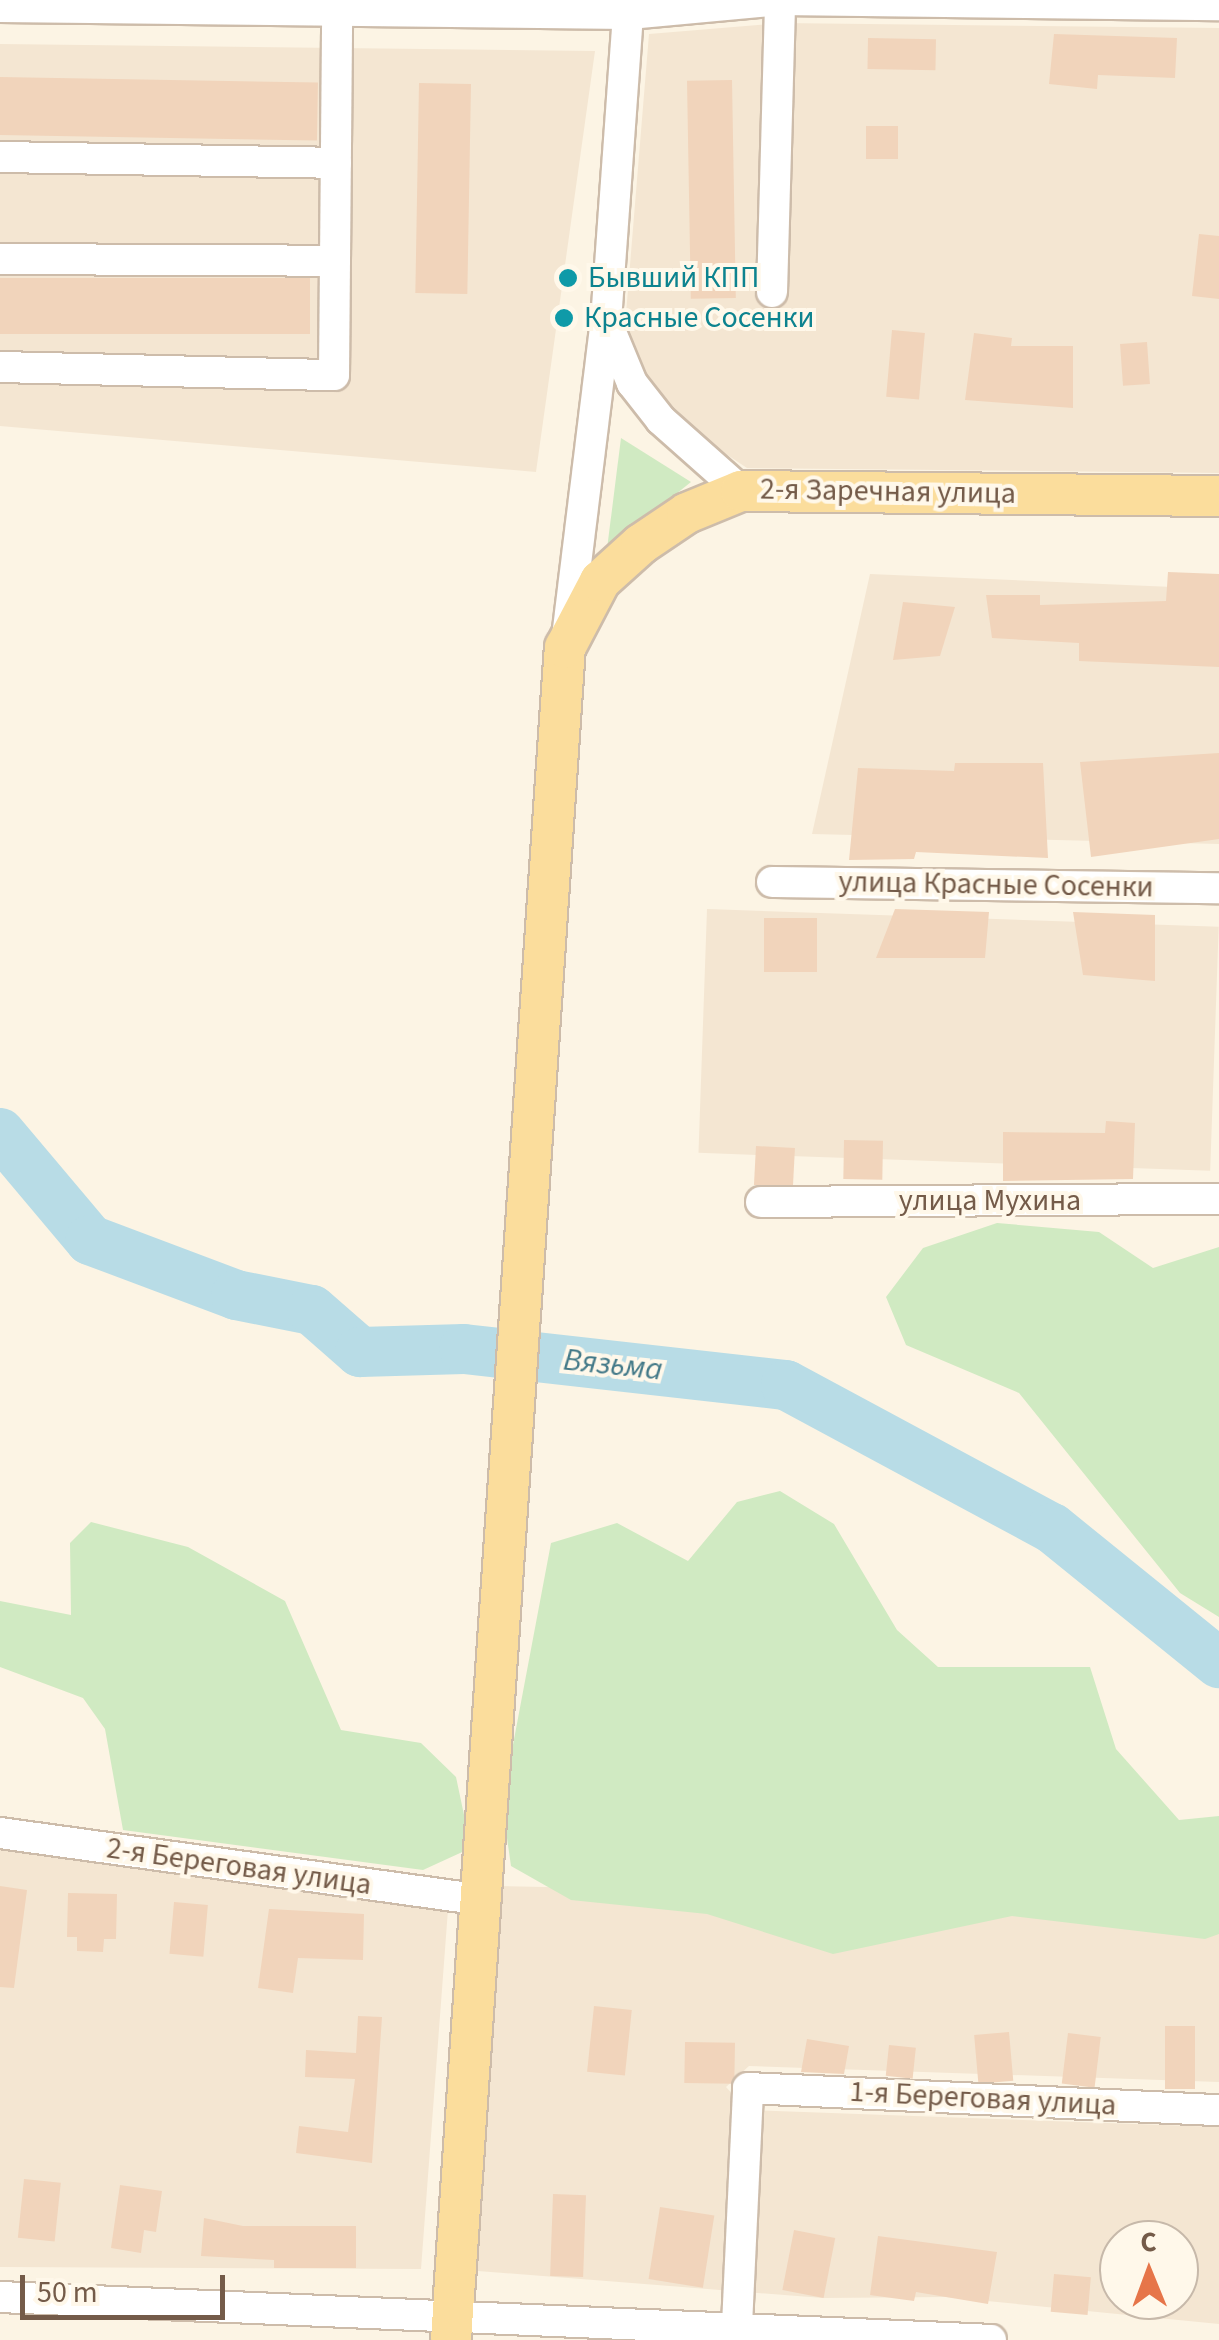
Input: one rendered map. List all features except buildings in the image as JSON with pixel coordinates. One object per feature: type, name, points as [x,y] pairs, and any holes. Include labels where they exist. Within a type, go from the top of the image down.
[{"type":"main road","name":"2-я Заречная улица","points":[[565,648],[600,582],[641,544],[687,512],[741,491],[1219,496]]},
{"type":"main road","points":[[451,2329],[508,1413],[565,648]]},
{"type":"street","points":[[772,292],[780,0]]},
{"type":"street","points":[[0,7],[629,7],[780,0],[1219,5]]},
{"type":"street","points":[[565,648],[606,321],[629,7]]},
{"type":"street","points":[[0,367],[334,375],[336,163],[350,9]]},
{"type":"street","points":[[0,156],[336,163]]},
{"type":"street","points":[[0,259],[335,261]]},
{"type":"street","points":[[606,321],[632,382],[660,420],[741,491]]},
{"type":"street","name":"улица Красные Сосенки","points":[[772,882],[1219,888]]},
{"type":"street","name":"улица Мухина","points":[[761,1202],[1219,1199]]},
{"type":"street","name":"2-я Береговая улица","points":[[0,1833],[478,1900]]},
{"type":"street","name":"1-я Береговая улица","points":[[736,2326],[748,2088],[1219,2110]]},
{"type":"street","points":[[0,2297],[451,2329],[736,2326],[991,2340]]},
{"type":"shaded area","points":[[781,23],[1219,28],[1219,473],[747,468],[654,406],[624,338],[649,34]]},
{"type":"shaded area","points":[[0,44],[595,51],[536,472],[0,426]]},
{"type":"shaded area","points":[[870,574],[1219,589],[1219,844],[812,834]]},
{"type":"shaded area","points":[[707,909],[1219,927],[1210,1171],[698,1153]]},
{"type":"shaded area","points":[[0,1843],[450,1883],[421,2269],[0,2267]]},
{"type":"shaded area","points":[[499,1886],[1219,1901],[1219,2082],[749,2066],[726,2087],[747,2110],[1219,2127],[1219,2324],[1179,2320],[1199,2320],[1199,2220],[1099,2220],[1099,2312],[946,2297],[823,2298],[465,2270]]},
{"type":"green space","points":[[621,438],[691,482],[607,549]]},
{"type":"green space","points":[[997,1223],[1099,1232],[1153,1268],[1219,1247],[1219,1617],[1180,1593],[1019,1393],[906,1345],[886,1297],[923,1248]]},
{"type":"green space","points":[[780,1491],[834,1524],[897,1630],[938,1667],[1090,1667],[1116,1749],[1179,1820],[1219,1816],[1219,1934],[1205,1939],[1012,1916],[833,1954],[707,1914],[571,1900],[511,1866],[502,1803],[551,1543],[617,1523],[688,1561],[737,1502]]},
{"type":"green space","points":[[91,1522],[188,1547],[285,1601],[341,1730],[421,1743],[456,1777],[471,1848],[423,1870],[123,1830],[105,1729],[83,1698],[0,1667],[0,1601],[71,1615],[70,1543]]},
{"type":"waterway","name":"Вязьма","points":[[0,1133],[90,1240],[236,1295],[312,1310],[360,1352],[464,1349],[786,1385],[1052,1528],[1219,1663]]},
{"type":"place","name":"Бывший КПП","points":[[568,278]]},
{"type":"place","name":"Красные Сосенки","points":[[564,318]]}]
